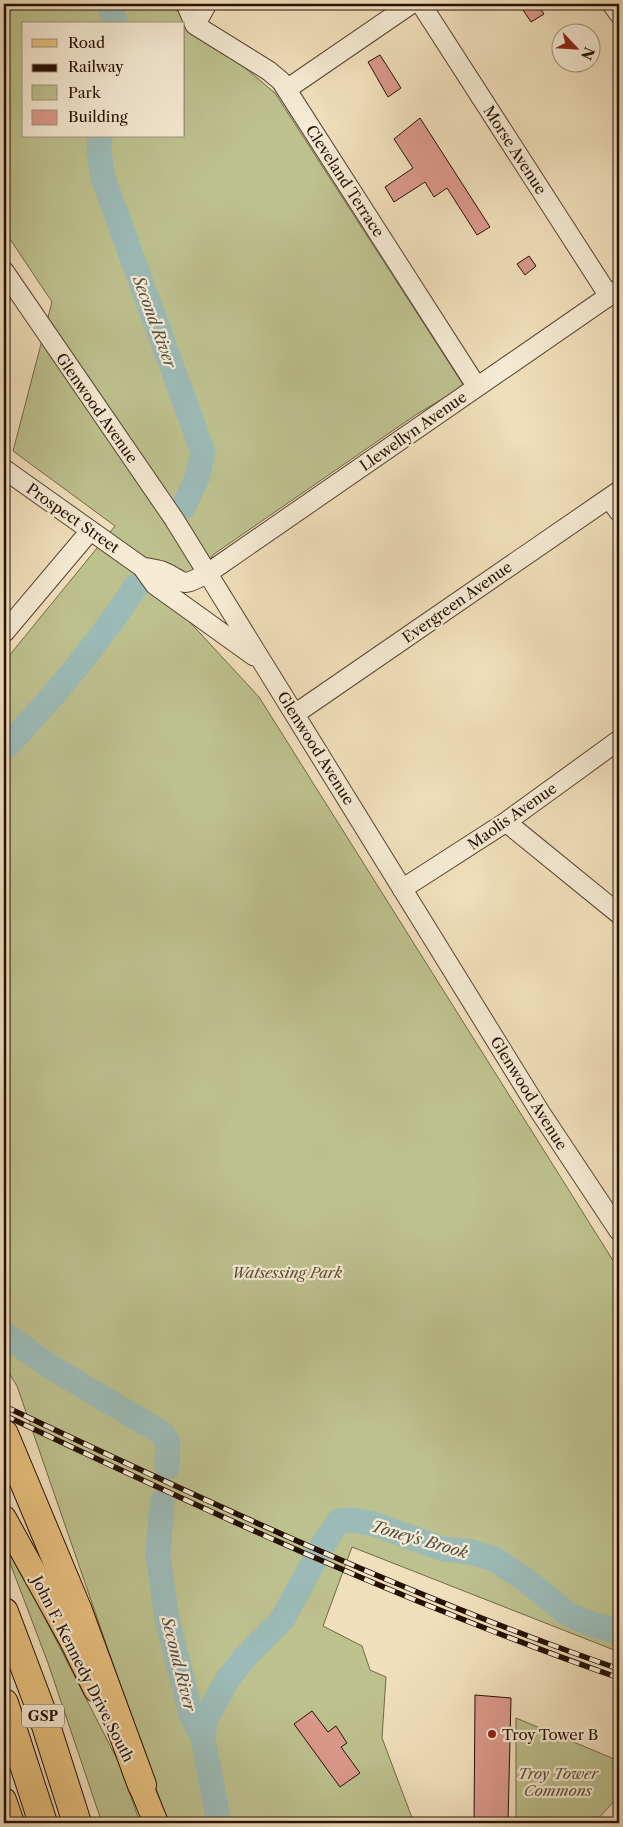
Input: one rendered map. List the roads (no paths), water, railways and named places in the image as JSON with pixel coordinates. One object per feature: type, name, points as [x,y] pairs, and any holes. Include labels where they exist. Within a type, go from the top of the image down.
[{"type":"highway","points":[[4,1434],[78,1611],[142,1785]]},
{"type":"highway","name":"GSP","points":[[4,1612],[41,1710],[77,1823]]},
{"type":"highway","name":"GSP","points":[[4,1703],[43,1823]]},
{"type":"main road","name":"John F. Kennedy Drive South","points":[[4,1518],[72,1641],[142,1785],[156,1823]]},
{"type":"main road","points":[[4,1800],[12,1823]]},
{"type":"street","points":[[186,4],[196,25]]},
{"type":"street","points":[[196,25],[207,4]]},
{"type":"street","points":[[287,89],[412,4]]},
{"type":"street","name":"Morse Avenue","points":[[421,4],[614,292]]},
{"type":"street","points":[[612,4],[619,14]]},
{"type":"street","name":"Cleveland Terrace","points":[[196,25],[275,75],[287,89],[477,387]]},
{"type":"street","name":"Glenwood Avenue","points":[[4,271],[174,518],[540,1112],[619,1231]]},
{"type":"street","name":"Llewellyn Avenue","points":[[208,573],[614,292]]},
{"type":"street","name":"Prospect Street","points":[[4,469],[142,567],[155,585],[263,662]]},
{"type":"street","name":"Evergreen Avenue","points":[[295,714],[616,500]]},
{"type":"street","points":[[4,633],[90,530]]},
{"type":"street","name":"Prospect Street","points":[[142,567],[162,571],[179,582],[185,583],[208,573]]},
{"type":"street","name":"Maolis Avenue","points":[[402,889],[506,822],[619,740]]},
{"type":"street","points":[[506,822],[619,914]]},
{"type":"waterway","name":"Second River","points":[[109,4],[115,22]]},
{"type":"waterway","name":"Second River","points":[[100,138],[99,151],[103,178],[203,452],[197,478],[184,506]]},
{"type":"waterway","name":"Second River","points":[[4,749],[74,671],[136,586]]},
{"type":"waterway","name":"Second River","points":[[4,1334],[49,1366],[162,1433],[168,1442],[167,1468]]},
{"type":"waterway","name":"Second River","points":[[162,1502],[158,1555],[167,1619],[191,1714],[203,1738],[219,1823]]},
{"type":"waterway","name":"Toney's Brook","points":[[203,1738],[205,1721],[227,1680],[246,1656],[282,1620],[324,1543],[339,1521],[353,1520],[374,1524],[443,1549],[471,1552],[494,1559],[527,1581],[568,1614],[591,1624],[619,1631]]},
{"type":"railway","points":[[4,1406],[232,1512],[385,1579],[540,1641],[619,1669]]},
{"type":"railway","points":[[4,1415],[232,1521],[385,1588],[619,1678]]},
{"type":"place","name":"Troy Tower B","points":[[492,1734]]},
{"type":"park label","name":"Watsessing Park","points":[[287,1272]]},
{"type":"park label","name":"Troy Tower Commons","points":[[558,1782]]}]
